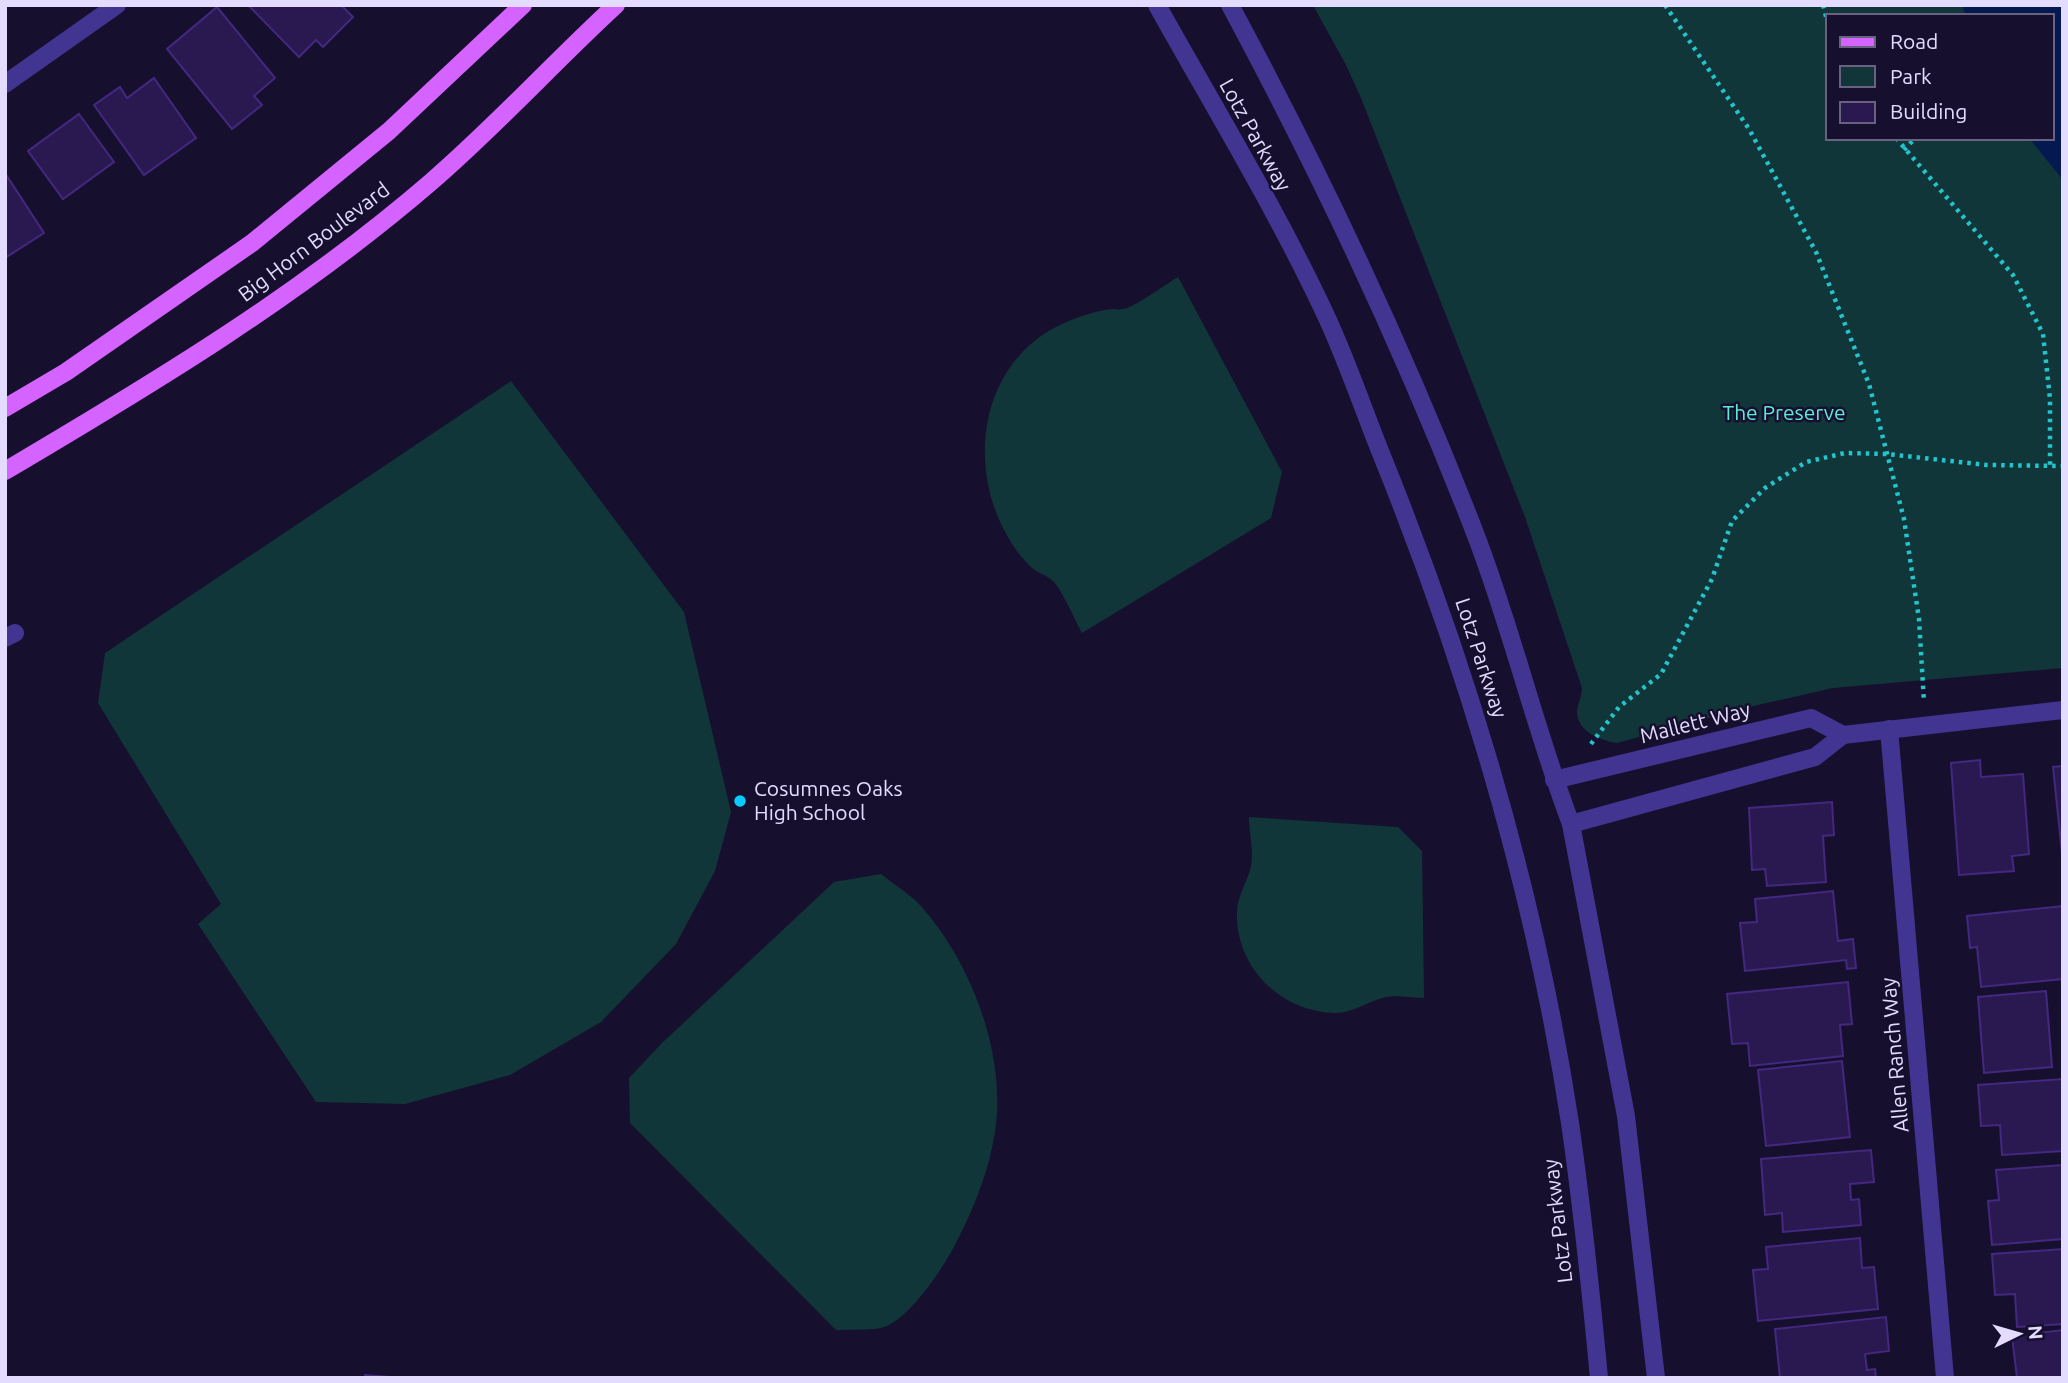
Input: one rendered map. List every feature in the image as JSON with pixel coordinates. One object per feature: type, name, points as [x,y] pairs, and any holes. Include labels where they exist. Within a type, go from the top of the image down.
[{"type":"main road","name":"Big Horn Boulevard","points":[[5,408],[66,372],[252,243],[389,131],[523,5]]},
{"type":"main road","name":"Big Horn Boulevard","points":[[5,471],[193,357],[290,293],[432,181],[616,5]]},
{"type":"street","points":[[5,83],[117,5]]},
{"type":"street","name":"Lotz Parkway","points":[[1157,5],[1281,227],[1329,321],[1422,555],[1468,687],[1502,806],[1547,999],[1570,1124],[1599,1378]]},
{"type":"street","name":"Lotz Parkway","points":[[1230,5],[1284,106],[1381,308],[1475,534],[1522,669],[1554,780],[1571,824],[1626,1115],[1657,1378]]},
{"type":"street","points":[[1571,824],[1815,757],[1843,735],[2063,710]]},
{"type":"street","name":"Mallett Way","points":[[1554,780],[1811,718],[1843,735]]},
{"type":"street","name":"Allen Ranch Way","points":[[1889,729],[1945,1378]]},
{"type":"path","points":[[1665,5],[1749,129],[1816,252],[1869,384],[1904,519],[1917,607],[1926,724]]},
{"type":"path","points":[[1897,140],[2013,275],[2043,334],[2050,399],[2050,466]]},
{"type":"path","points":[[1904,150],[1913,140]]},
{"type":"path","points":[[1590,745],[1619,707],[1661,674],[1712,579],[1732,521],[1765,488],[1806,462],[1845,453],[1887,454],[1987,465],[2063,466]]},
{"type":"green space","name":"The Preserve","points":[[1313,5],[2063,5],[2063,668],[1833,688],[1749,707],[1617,743],[1604,740],[1585,730],[1577,711],[1582,688],[1525,517],[1361,98]]},
{"type":"green space","points":[[1178,277],[1282,472],[1271,518],[1082,633],[1057,585],[1033,569],[1022,557],[1010,541],[995,510],[987,481],[985,451],[988,421],[996,393],[1010,367],[1030,345],[1056,327],[1076,318],[1105,310],[1128,308]]},
{"type":"green space","points":[[511,381],[684,612],[731,812],[715,871],[676,944],[601,1022],[510,1075],[405,1104],[316,1102],[198,924],[221,904],[98,703],[105,653]]},
{"type":"green space","points":[[1249,817],[1398,827],[1422,851],[1424,998],[1386,997],[1335,1013],[1315,1011],[1297,1005],[1265,983],[1244,951],[1238,932],[1237,906],[1252,860]]},
{"type":"green space","points":[[881,874],[915,900],[933,921],[964,971],[977,999],[993,1056],[997,1113],[989,1162],[978,1194],[952,1250],[927,1289],[905,1313],[884,1327],[836,1330],[630,1123],[629,1078],[662,1043],[834,882]]},
{"type":"shaded area","points":[[1962,5],[2063,5],[2063,180],[2031,140],[2054,140],[2054,14],[1965,14]]},
{"type":"building","points":[[248,5],[341,5],[353,17],[323,47],[316,40],[299,57]]},
{"type":"building","points":[[217,7],[275,78],[254,96],[262,105],[232,129],[167,49]]},
{"type":"building","points":[[154,78],[196,138],[144,175],[94,105],[120,87],[127,98]]},
{"type":"building","points":[[79,114],[114,162],[63,199],[28,151]]},
{"type":"building","points":[[5,173],[44,233],[5,258]]},
{"type":"building","points":[[1980,760],[1981,777],[2023,774],[2029,854],[2012,856],[2014,871],[1959,875],[1951,763]]},
{"type":"building","points":[[2063,766],[2063,853],[2062,853],[2053,767]]},
{"type":"building","points":[[1832,802],[1834,835],[1823,836],[1826,882],[1767,886],[1765,869],[1752,870],[1749,808]]},
{"type":"building","points":[[1833,891],[1838,941],[1853,939],[1856,968],[1847,969],[1846,960],[1745,971],[1740,923],[1757,922],[1755,899]]},
{"type":"building","points":[[2063,906],[2063,979],[1981,987],[1977,947],[1970,948],[1967,916]]},
{"type":"building","points":[[1848,982],[1852,1024],[1840,1025],[1843,1056],[1750,1066],[1748,1043],[1732,1044],[1727,994]]},
{"type":"building","points":[[2046,991],[2052,1067],[1984,1073],[1978,997]]},
{"type":"building","points":[[1842,1061],[1850,1137],[1766,1146],[1758,1070]]},
{"type":"building","points":[[2063,1079],[2063,1151],[2002,1155],[2000,1125],[1981,1126],[1978,1085]]},
{"type":"building","points":[[1871,1150],[1874,1182],[1850,1184],[1851,1200],[1859,1199],[1861,1225],[1783,1232],[1782,1213],[1765,1215],[1761,1159]]},
{"type":"building","points":[[2063,1165],[2063,1239],[1992,1245],[1988,1201],[1999,1200],[1996,1170]]},
{"type":"building","points":[[1860,1238],[1862,1268],[1874,1267],[1878,1309],[1758,1321],[1753,1270],[1768,1269],[1766,1247]]},
{"type":"building","points":[[2063,1249],[2063,1324],[2017,1327],[2015,1294],[1995,1295],[1992,1254]]},
{"type":"building","points":[[1886,1317],[1889,1351],[1865,1354],[1867,1370],[1875,1369],[1876,1378],[1780,1378],[1775,1329]]},
{"type":"building","points":[[2063,1330],[2063,1378],[2017,1378],[2012,1336]]},
{"type":"building","points":[[365,1375],[402,1378],[365,1378]]},
{"type":"place","name":"Cosumnes Oaks High School","points":[[740,801]]}]
